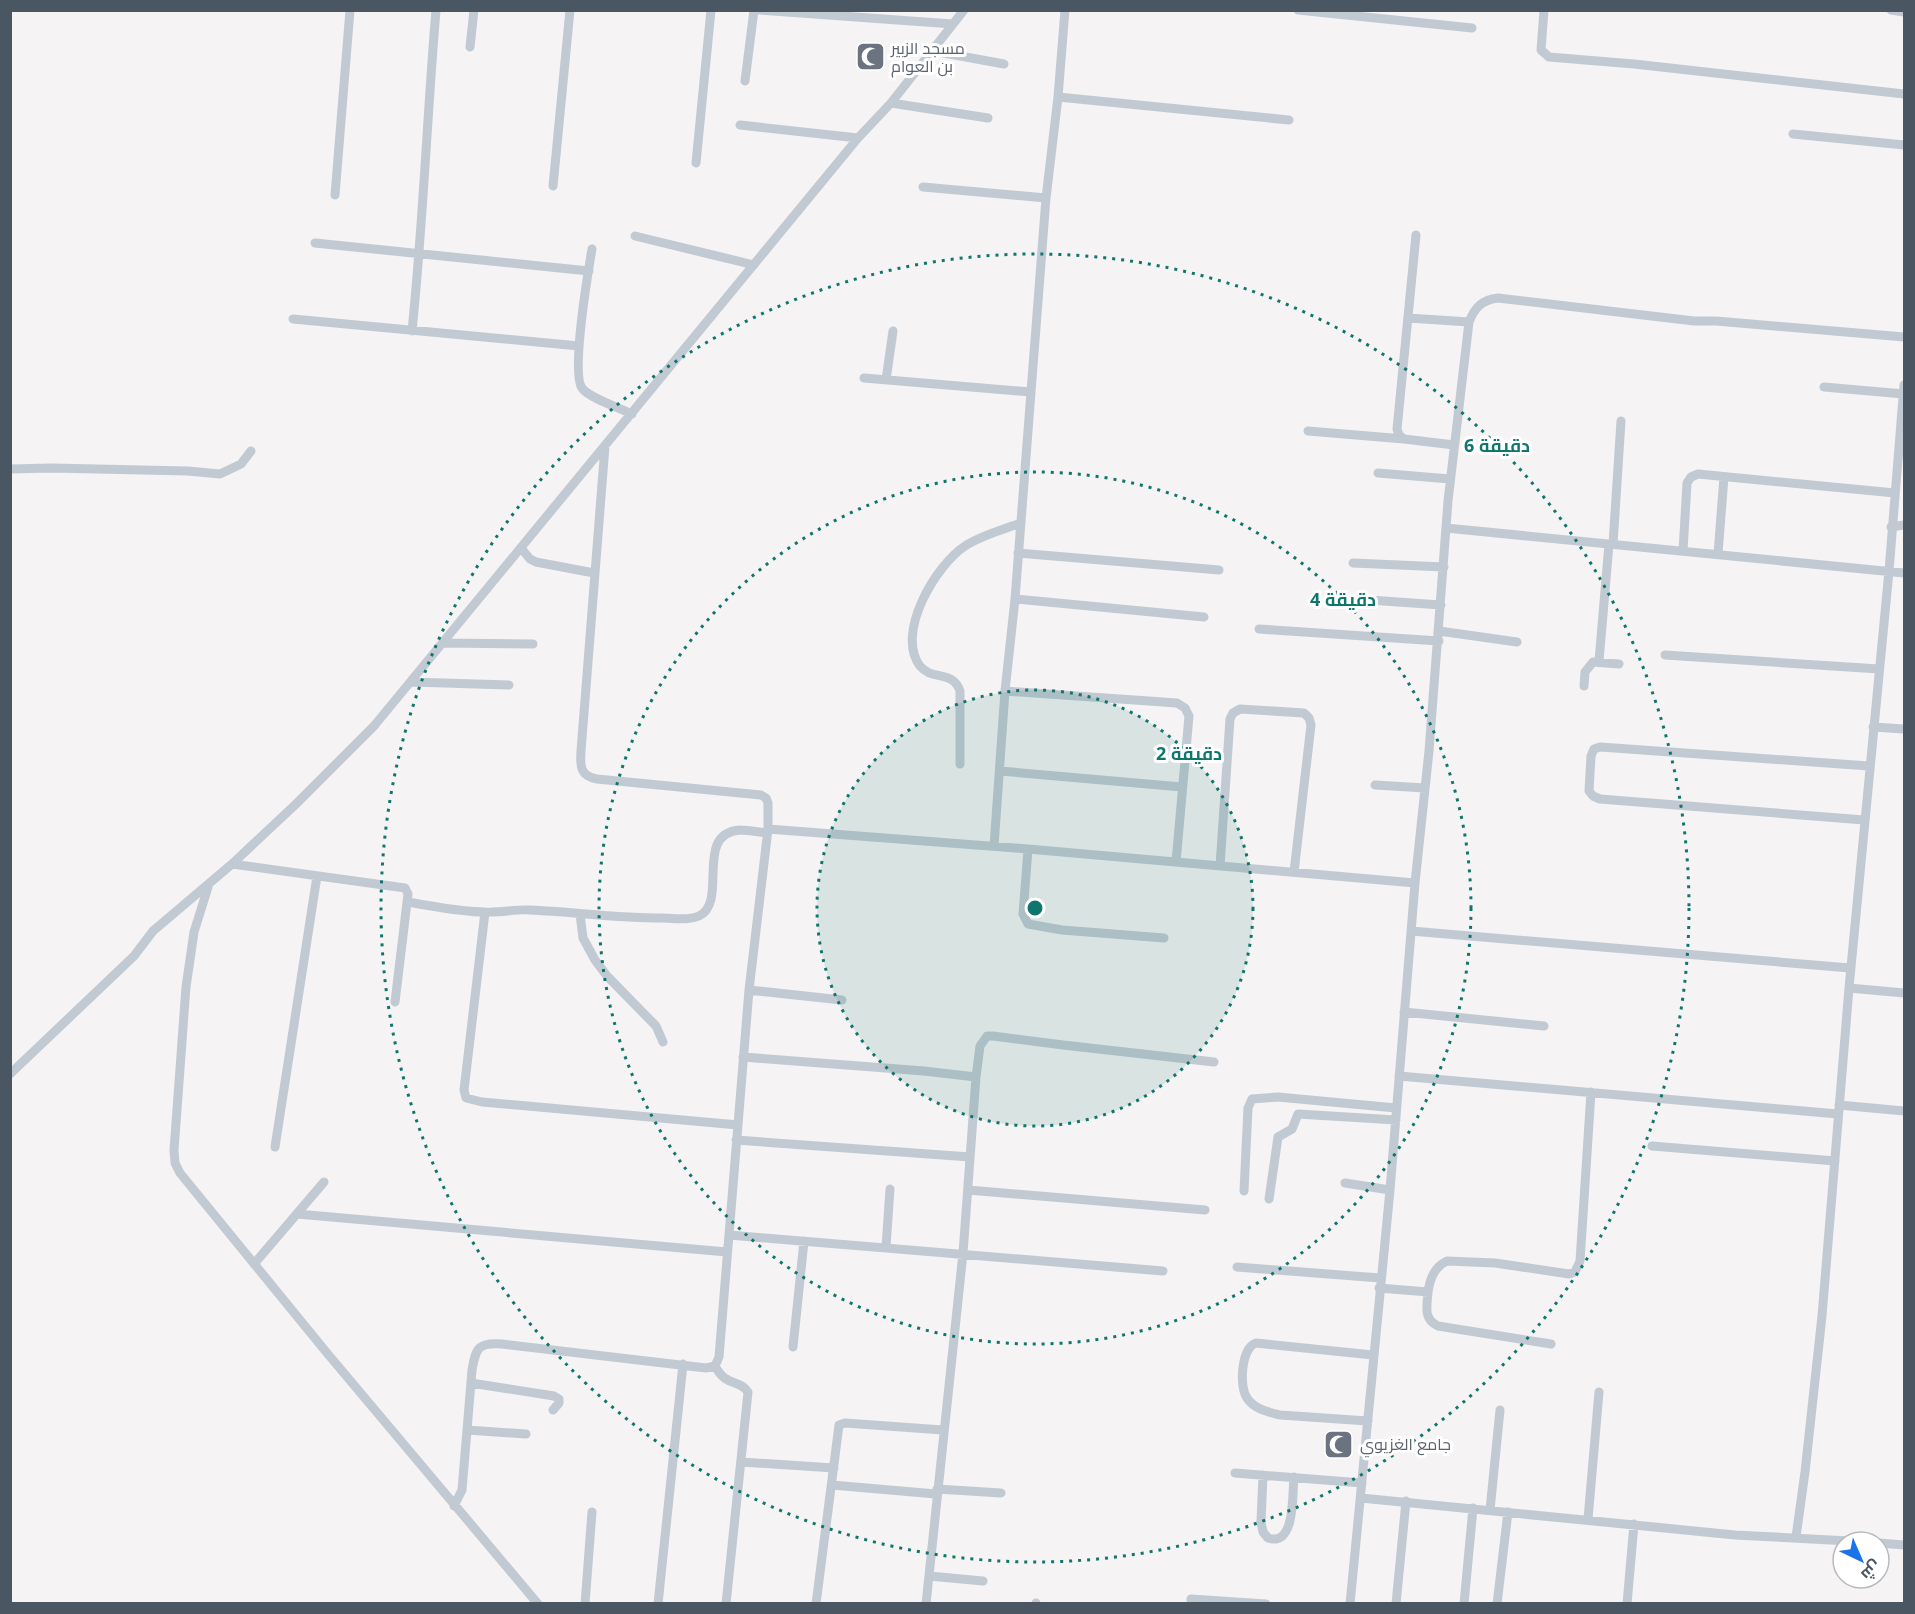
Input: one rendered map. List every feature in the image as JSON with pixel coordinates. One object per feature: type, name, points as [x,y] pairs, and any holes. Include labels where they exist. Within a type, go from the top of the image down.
[{"type":"street","points":[[334,195],[350,10]]},
{"type":"street","points":[[412,331],[420,255],[426,131],[436,10]]},
{"type":"street","points":[[470,47],[474,10]]},
{"type":"street","points":[[553,186],[570,10]]},
{"type":"street","points":[[696,163],[711,10]]},
{"type":"street","points":[[746,81],[754,10]]},
{"type":"street","points":[[760,10],[953,24]]},
{"type":"street","points":[[10,1074],[134,956],[153,931],[232,864],[374,726],[858,138],[891,103],[964,10]]},
{"type":"street","points":[[994,846],[1046,198],[1065,10]]},
{"type":"street","points":[[1298,10],[1472,28]]},
{"type":"street","points":[[1544,10],[1541,50],[1549,57],[1634,64],[1905,94]]},
{"type":"street","points":[[1892,10],[1905,12]]},
{"type":"street","points":[[933,51],[1004,64]]},
{"type":"street","points":[[1058,97],[1289,120]]},
{"type":"street","points":[[891,103],[988,118]]},
{"type":"street","points":[[740,125],[858,138]]},
{"type":"street","points":[[1793,134],[1905,145]]},
{"type":"street","points":[[923,187],[1046,198]]},
{"type":"street","points":[[1404,439],[1399,435],[1397,429],[1416,235]]},
{"type":"street","points":[[635,236],[754,265]]},
{"type":"street","points":[[315,243],[589,271]]},
{"type":"street","points":[[592,249],[579,346],[581,387],[590,394],[632,414]]},
{"type":"street","points":[[1350,1604],[1439,641],[1450,479],[1469,322],[1476,307],[1483,302],[1498,298],[1694,321],[1905,337]]},
{"type":"street","points":[[1408,318],[1469,322]]},
{"type":"street","points":[[293,319],[579,346]]},
{"type":"street","points":[[886,380],[893,331]]},
{"type":"street","points":[[864,378],[1031,392]]},
{"type":"street","points":[[1796,1537],[1822,1316],[1848,988],[1889,571],[1904,389],[1824,387]]},
{"type":"street","points":[[1599,661],[1621,421]]},
{"type":"street","points":[[1308,431],[1454,445]]},
{"type":"street","points":[[605,446],[581,771],[585,776],[597,779],[764,796],[768,803],[767,831],[748,990],[719,1358],[716,1366]]},
{"type":"street","points":[[10,469],[189,471],[220,474],[241,464],[250,451]]},
{"type":"street","points":[[1378,473],[1450,479]]},
{"type":"street","points":[[1683,551],[1687,483],[1691,477],[1698,474],[1895,493]]},
{"type":"street","points":[[1718,554],[1724,477]]},
{"type":"street","points":[[960,764],[960,691],[950,678],[931,675],[921,667],[913,647],[915,619],[926,592],[953,556],[964,547],[990,534],[1021,523]]},
{"type":"street","points":[[1892,527],[1905,525]]},
{"type":"street","points":[[1446,528],[1905,573]]},
{"type":"street","points":[[520,548],[536,562],[594,573]]},
{"type":"street","points":[[1018,553],[1219,570]]},
{"type":"street","points":[[1353,562],[1444,567]]},
{"type":"street","points":[[1015,598],[1204,617]]},
{"type":"street","points":[[1370,600],[1441,605]]},
{"type":"street","points":[[1259,628],[1439,641]]},
{"type":"street","points":[[1439,631],[1517,642]]},
{"type":"street","points":[[443,643],[533,644]]},
{"type":"street","points":[[1665,655],[1879,669]]},
{"type":"street","points":[[1584,686],[1585,672],[1593,662],[1619,664]]},
{"type":"street","points":[[411,682],[509,686]]},
{"type":"street","points":[[1005,691],[1177,703],[1185,708],[1189,716],[1176,862]]},
{"type":"street","points":[[1220,866],[1230,719],[1233,713],[1240,709],[1304,713],[1311,725],[1294,872]]},
{"type":"street","points":[[1873,727],[1905,729]]},
{"type":"street","points":[[1864,820],[1600,799],[1588,790],[1591,756],[1594,749],[1600,747],[1869,766]]},
{"type":"street","points":[[1000,771],[1182,787]]},
{"type":"street","points":[[1375,785],[1425,788]]},
{"type":"street","points":[[407,902],[485,912],[524,910],[668,918],[699,916],[708,909],[711,899],[715,850],[726,834],[740,830],[994,846],[1415,883]]},
{"type":"street","points":[[1028,849],[1023,914],[1028,924],[1062,930],[1164,938]]},
{"type":"street","points":[[232,864],[405,888],[408,894],[395,1002]]},
{"type":"street","points":[[275,1147],[317,876]]},
{"type":"street","points":[[210,882],[194,932],[180,1044],[174,1156],[180,1173],[454,1506],[538,1604]]},
{"type":"street","points":[[485,912],[464,1090],[466,1098],[482,1102],[738,1125]]},
{"type":"street","points":[[580,914],[583,938],[595,960],[607,976],[656,1026],[663,1041]]},
{"type":"street","points":[[1412,931],[1851,968]]},
{"type":"street","points":[[1848,988],[1905,993]]},
{"type":"street","points":[[748,990],[842,1000]]},
{"type":"street","points":[[1404,1012],[1544,1026]]},
{"type":"street","points":[[926,1604],[963,1253],[980,1046],[987,1036],[993,1036],[1214,1062]]},
{"type":"street","points":[[743,1058],[976,1077]]},
{"type":"street","points":[[1399,1076],[1591,1092],[1838,1109],[1905,1111]]},
{"type":"street","points":[[1551,1344],[1437,1326],[1428,1319],[1428,1292],[1430,1280],[1436,1270],[1447,1261],[1495,1263],[1569,1274],[1575,1272],[1580,1261],[1591,1092]]},
{"type":"street","points":[[1244,1191],[1248,1108],[1252,1099],[1278,1098],[1396,1108]]},
{"type":"street","points":[[1269,1198],[1278,1137],[1293,1129],[1298,1114],[1396,1120]]},
{"type":"street","points":[[736,1140],[970,1156]]},
{"type":"street","points":[[1652,1146],[1834,1161]]},
{"type":"street","points":[[254,1264],[324,1182]]},
{"type":"street","points":[[1345,1183],[1390,1190]]},
{"type":"street","points":[[886,1247],[890,1189]]},
{"type":"street","points":[[968,1190],[1205,1210]]},
{"type":"street","points":[[297,1214],[727,1252]]},
{"type":"street","points":[[729,1235],[1163,1271]]},
{"type":"street","points":[[793,1347],[804,1241]]},
{"type":"street","points":[[1237,1266],[1380,1278]]},
{"type":"street","points":[[1379,1288],[1428,1292]]},
{"type":"street","points":[[1368,1421],[1267,1412],[1253,1405],[1245,1396],[1243,1374],[1247,1348],[1256,1343],[1373,1355]]},
{"type":"street","points":[[454,1506],[462,1490],[471,1383],[475,1355],[481,1346],[485,1344],[711,1368],[716,1366]]},
{"type":"street","points":[[658,1604],[682,1364]]},
{"type":"street","points":[[716,1366],[725,1380],[744,1386],[748,1392],[726,1604]]},
{"type":"street","points":[[471,1383],[554,1396],[559,1399],[554,1410]]},
{"type":"street","points":[[1588,1519],[1599,1392]]},
{"type":"street","points":[[1490,1510],[1500,1410]]},
{"type":"street","points":[[816,1604],[838,1428],[842,1424],[943,1430]]},
{"type":"street","points":[[467,1430],[526,1434]]},
{"type":"street","points":[[741,1462],[834,1468]]},
{"type":"street","points":[[1235,1473],[1362,1484]]},
{"type":"street","points":[[1263,1475],[1262,1528],[1268,1538],[1275,1540],[1283,1537],[1288,1528],[1294,1477]]},
{"type":"street","points":[[832,1485],[1001,1493]]},
{"type":"street","points":[[1361,1498],[1735,1534],[1831,1539]]},
{"type":"street","points":[[1396,1604],[1406,1501]]},
{"type":"street","points":[[1464,1604],[1473,1508]]},
{"type":"street","points":[[585,1604],[592,1512]]},
{"type":"street","points":[[1497,1604],[1508,1512]]},
{"type":"street","points":[[1627,1604],[1634,1524]]},
{"type":"street","points":[[929,1576],[983,1581]]},
{"type":"street","points":[[1191,1604],[1191,1599],[1266,1604]]},
{"type":"place","name":"مسجد الزبير بن العوام","points":[[870,57]]},
{"type":"place","name":"جامع الغزيوي","points":[[1339,1444]]}]
